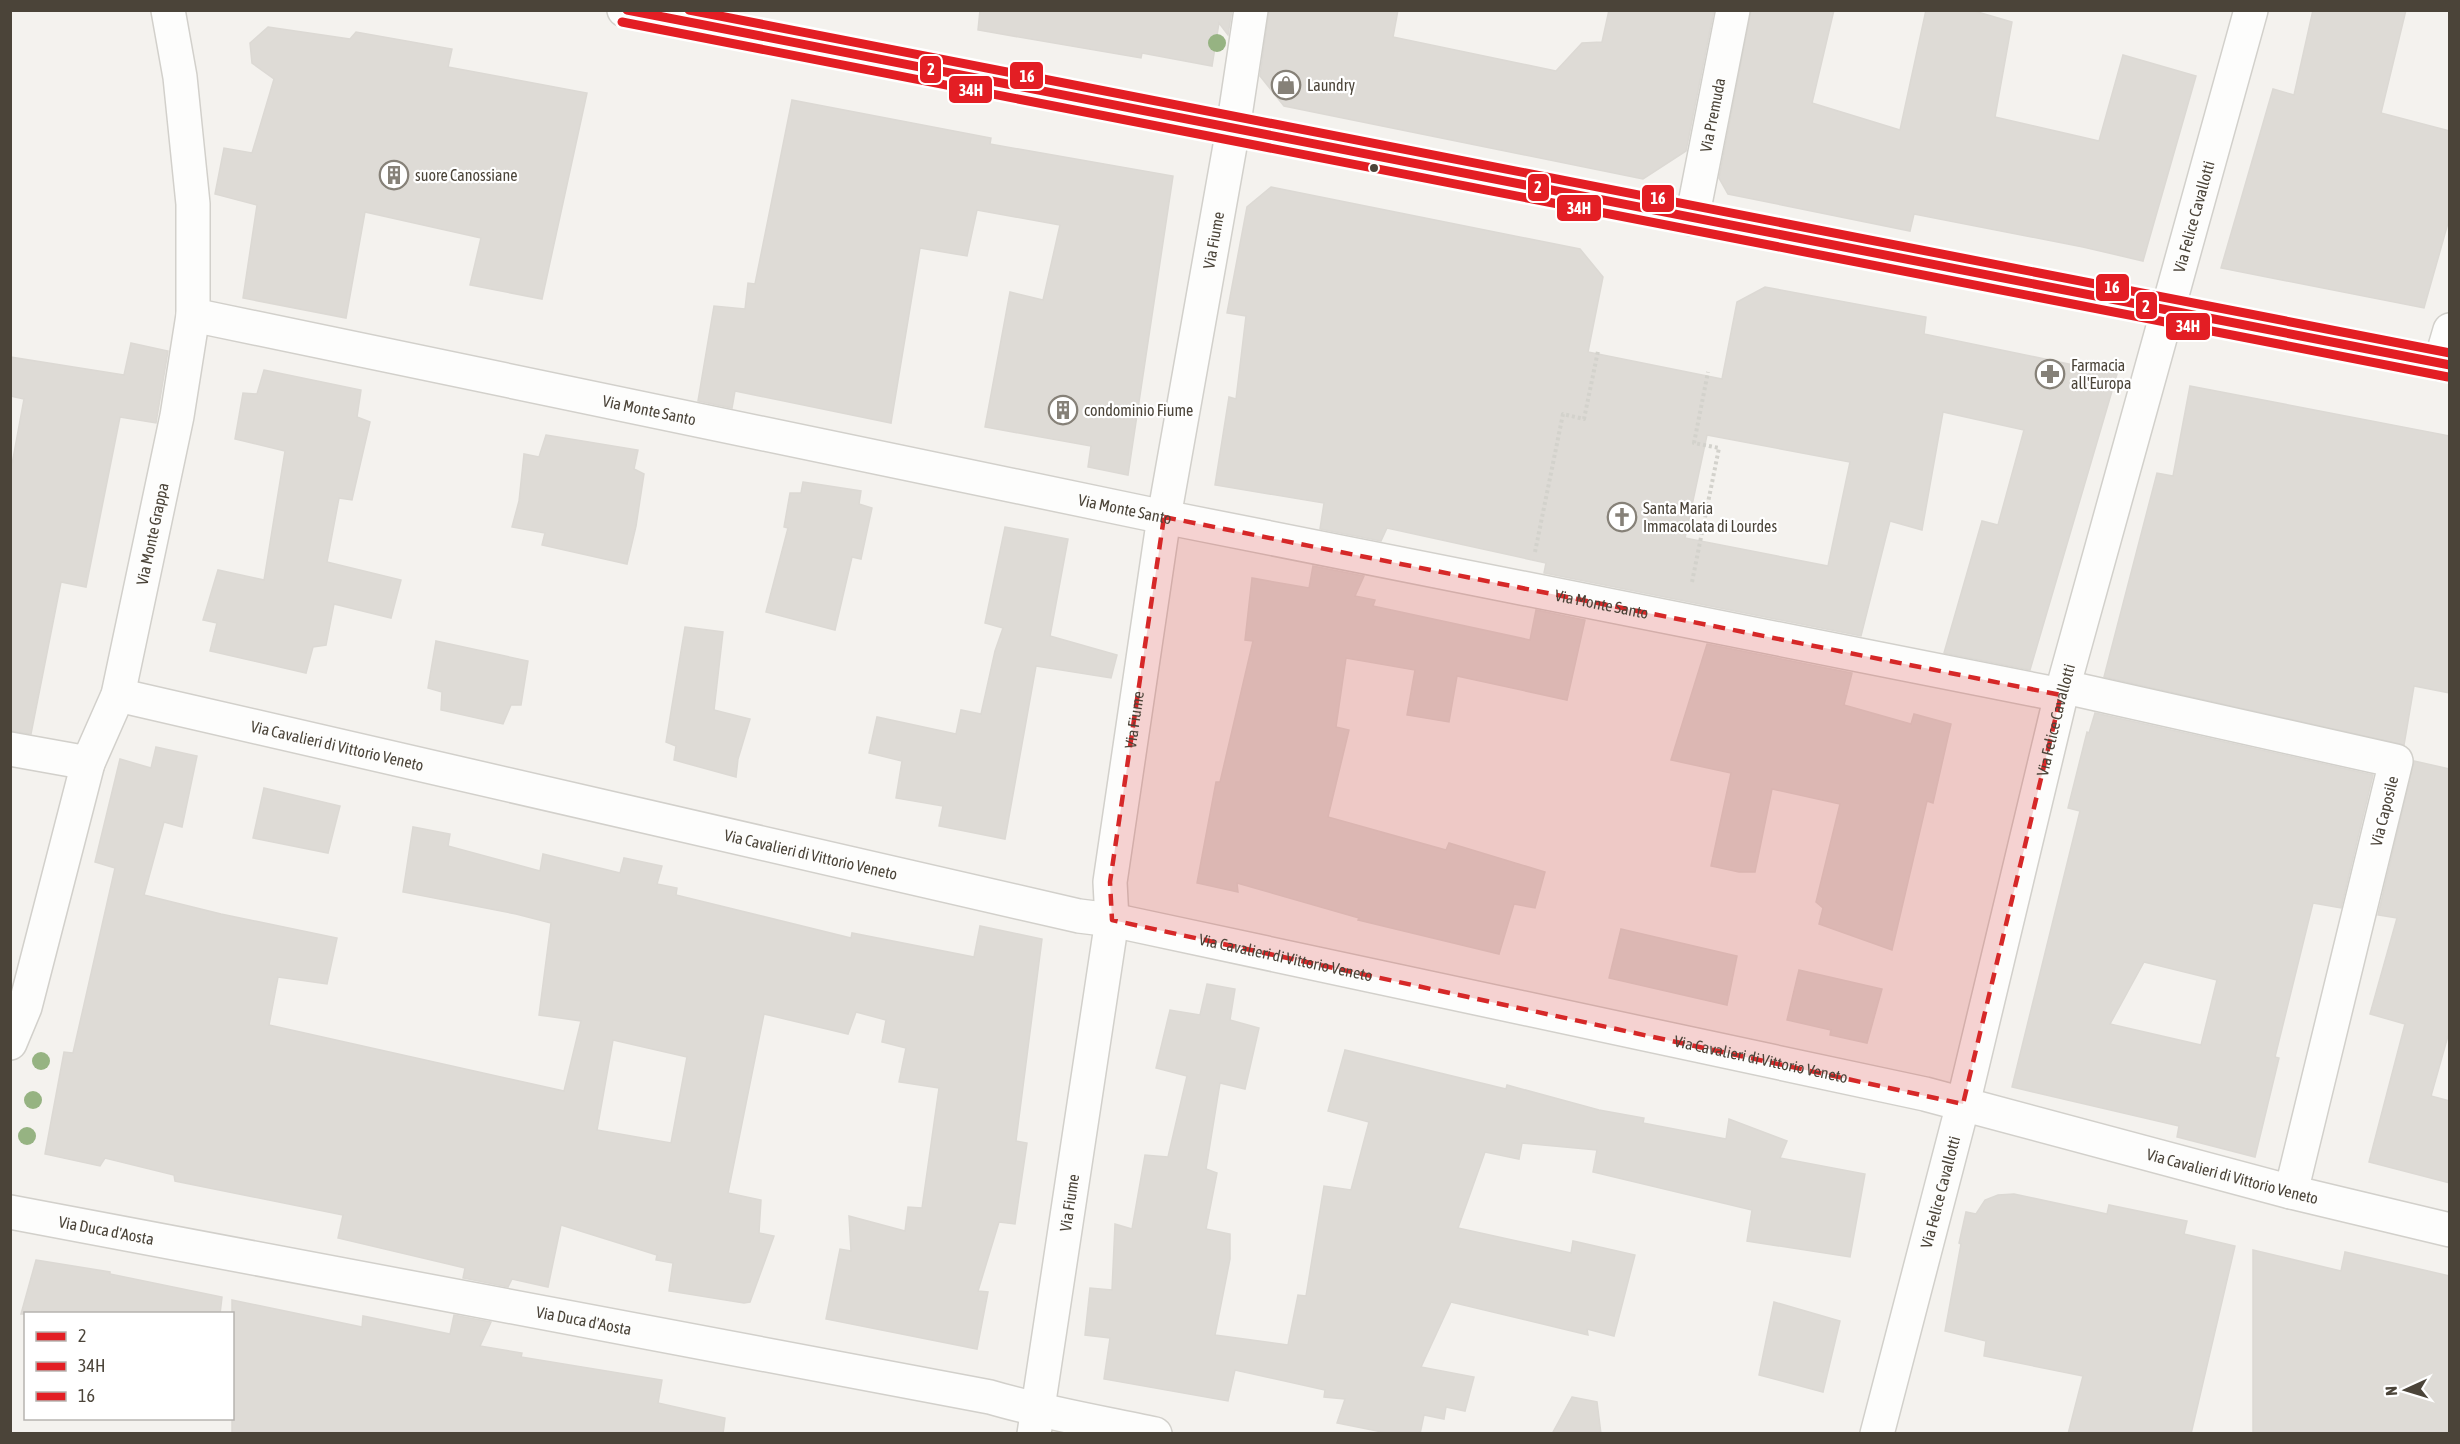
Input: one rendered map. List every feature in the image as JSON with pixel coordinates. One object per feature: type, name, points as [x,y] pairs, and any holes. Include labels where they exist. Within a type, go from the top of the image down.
[{"type":"street","name":"Via Monte Grappa","points":[[10,1043],[25,1007],[88,763],[118,695],[177,416],[193,315],[193,204],[180,78],[168,10]]},
{"type":"street","points":[[624,10],[2445,364],[2450,330]]},
{"type":"street","name":"Via Fiume","points":[[1036,1422],[1112,920],[1110,882],[1164,517],[1233,129],[1251,10]]},
{"type":"street","name":"Via Premuda","points":[[1692,219],[1733,10]]},
{"type":"street","name":"Via Felice Cavallotti","points":[[1877,1434],[1963,1104],[2063,691],[2251,10]]},
{"type":"street","name":"Via Monte Santo","points":[[193,315],[1527,591],[2063,691]]},
{"type":"street","name":"Via Caposile","points":[[2063,691],[2397,761],[2290,1192]]},
{"type":"street","name":"Via Cavalieri di Vittorio Veneto","points":[[118,695],[1051,909],[1112,920],[1963,1104],[2290,1192],[2450,1230]]},
{"type":"street","points":[[10,749],[88,763]]},
{"type":"street","name":"Via Duca d'Aosta","points":[[10,1212],[990,1398],[1036,1422],[1089,1419],[1155,1434]]},
{"type":"path","points":[[1527,591],[1563,414],[1584,419],[1598,351]]},
{"type":"path","points":[[1684,621],[1719,448],[1694,443],[1708,372]]},
{"type":"highlighted area","points":[[1164,517],[2061,695],[1963,1104],[1112,920],[1110,882]]},
{"type":"building","points":[[980,10],[1232,10],[1228,35],[1219,23],[1212,66],[1142,53],[1141,58],[978,30]]},
{"type":"building","points":[[1269,10],[1398,10],[1393,37],[1556,71],[1582,43],[1602,42],[1609,10],[1714,10],[1686,151],[1643,179],[1284,106],[1260,76]]},
{"type":"building","points":[[1751,10],[1834,10],[1812,103],[1900,130],[1926,10],[1971,10],[2012,22],[1995,117],[2099,141],[2123,55],[2196,76],[2143,261],[1914,214],[1910,231],[1728,194],[1719,178]]},
{"type":"building","points":[[2313,10],[2406,10],[2381,113],[2450,131],[2450,216],[2424,308],[2221,268],[2273,89],[2294,95]]},
{"type":"building","name":"suore Canossiane","points":[[268,27],[350,39],[356,32],[452,49],[448,67],[587,93],[542,299],[470,285],[481,238],[365,212],[346,318],[243,298],[257,205],[215,194],[224,148],[252,153],[274,79],[252,63],[250,43]]},
{"type":"building","points":[[792,100],[991,138],[990,144],[1173,176],[1128,475],[1088,467],[1091,446],[985,427],[1010,292],[1043,300],[1060,225],[977,210],[967,256],[920,248],[891,423],[735,391],[732,408],[698,401],[714,306],[745,309],[748,283],[755,284]]},
{"type":"building","points":[[1271,187],[1580,249],[1603,277],[1588,352],[1722,379],[1737,302],[1765,287],[1926,317],[1924,334],[2117,374],[2030,670],[1944,653],[1982,521],[1998,525],[2024,430],[1943,412],[1922,530],[1890,521],[1861,636],[1544,573],[1546,563],[1387,528],[1381,541],[1320,529],[1324,503],[1215,485],[1229,397],[1236,399],[1246,316],[1227,313],[1247,207]],"holes":[[[1707,435],[1850,462],[1828,566],[1685,538]]]},
{"type":"building","points":[[131,343],[168,351],[156,423],[120,417],[86,587],[61,582],[31,734],[10,731],[10,475],[24,399],[10,396],[10,357],[124,375]]},
{"type":"building","points":[[264,370],[361,390],[357,417],[370,422],[352,500],[339,498],[327,562],[401,580],[391,618],[334,604],[326,645],[313,647],[306,673],[210,651],[217,623],[203,620],[218,570],[264,580],[285,451],[235,439],[243,393],[257,394]]},
{"type":"building","points":[[2190,386],[2450,436],[2450,693],[2414,686],[2404,745],[2104,677],[2157,473],[2173,476]]},
{"type":"building","points":[[546,435],[638,450],[634,469],[644,474],[627,564],[542,545],[545,533],[512,527],[519,501],[524,454],[539,457]]},
{"type":"building","points":[[803,482],[861,491],[859,504],[872,508],[861,559],[852,557],[835,630],[766,612],[788,528],[784,527],[790,493],[801,493]]},
{"type":"building","points":[[1005,527],[1068,539],[1050,636],[1117,655],[1111,678],[1036,666],[1005,839],[939,826],[943,806],[896,798],[902,761],[869,753],[877,717],[956,734],[961,710],[981,714],[995,651],[1003,628],[985,623]]},
{"type":"building","points":[[1313,566],[1364,576],[1355,596],[1375,600],[1373,606],[1530,640],[1536,610],[1585,620],[1567,700],[1457,676],[1449,722],[1407,715],[1415,670],[1346,658],[1336,727],[1349,730],[1328,817],[1446,850],[1449,843],[1545,872],[1535,908],[1514,904],[1499,954],[1358,920],[1359,918],[1237,883],[1238,892],[1197,883],[1216,782],[1220,782],[1253,641],[1245,640],[1252,578],[1309,588]]},
{"type":"building","points":[[685,627],[723,632],[714,710],[750,719],[738,759],[736,777],[674,760],[676,746],[666,742]]},
{"type":"building","points":[[436,641],[528,661],[521,705],[511,705],[503,724],[441,710],[442,692],[428,688]]},
{"type":"building","points":[[1707,644],[1852,673],[1844,705],[1911,724],[1914,714],[1951,724],[1933,803],[1927,801],[1892,950],[1819,924],[1823,908],[1816,902],[1840,804],[1772,789],[1755,872],[1739,872],[1711,866],[1731,773],[1671,760]]},
{"type":"building","points":[[2095,713],[2373,775],[2341,908],[2313,903],[2275,1057],[2279,1058],[2255,1157],[2177,1137],[2179,1126],[2012,1087],[2080,811],[2068,808],[2087,732],[2089,733]],"holes":[[[2144,962],[2217,980],[2201,1045],[2110,1024]]]},
{"type":"building","points":[[156,747],[197,756],[182,827],[164,822],[144,895],[221,914],[337,938],[327,984],[278,977],[269,1025],[564,1091],[581,1021],[539,1015],[551,923],[403,892],[413,827],[450,834],[448,846],[540,871],[543,854],[620,873],[624,858],[662,866],[657,884],[677,888],[676,895],[851,938],[852,933],[974,957],[980,926],[1042,939],[1016,1141],[1027,1143],[1015,1224],[999,1222],[978,1291],[988,1292],[977,1349],[826,1319],[840,1249],[851,1251],[849,1216],[905,1231],[908,1207],[922,1208],[939,1088],[899,1082],[906,1048],[882,1042],[886,1020],[856,1012],[848,1034],[764,1014],[728,1193],[761,1200],[759,1233],[774,1236],[750,1302],[669,1291],[673,1263],[656,1260],[657,1255],[561,1225],[548,1287],[512,1279],[508,1287],[463,1278],[465,1268],[338,1238],[343,1215],[175,1181],[174,1175],[105,1158],[100,1166],[45,1154],[64,1052],[73,1053],[115,868],[95,862],[120,759],[151,768]],"holes":[[[613,1040],[687,1057],[671,1143],[597,1130]]]},
{"type":"building","points":[[2414,761],[2450,769],[2450,1029],[2431,1096],[2450,1101],[2450,1183],[2369,1162],[2405,1024],[2370,1014],[2397,918],[2378,915]]},
{"type":"building","points":[[264,788],[340,806],[328,853],[253,838]]},
{"type":"building","points":[[1621,929],[1737,956],[1727,1005],[1609,978]]},
{"type":"building","points":[[1799,970],[1882,989],[1867,1043],[1830,1035],[1831,1030],[1787,1020]]},
{"type":"building","points":[[1207,984],[1235,989],[1230,1020],[1259,1028],[1245,1089],[1220,1083],[1206,1169],[1217,1173],[1206,1229],[1230,1234],[1230,1259],[1215,1335],[1288,1345],[1298,1295],[1306,1296],[1324,1186],[1351,1190],[1369,1122],[1328,1111],[1345,1050],[1506,1089],[1507,1085],[1599,1110],[1644,1118],[1643,1123],[1726,1139],[1729,1119],[1787,1141],[1780,1158],[1865,1174],[1850,1257],[1747,1241],[1752,1210],[1593,1172],[1597,1150],[1522,1143],[1519,1159],[1485,1152],[1458,1228],[1571,1253],[1573,1241],[1635,1255],[1614,1336],[1587,1329],[1588,1335],[1451,1302],[1421,1367],[1474,1377],[1465,1411],[1446,1407],[1444,1419],[1424,1415],[1420,1434],[1392,1434],[1337,1423],[1345,1399],[1324,1397],[1325,1390],[1235,1370],[1228,1401],[1104,1379],[1110,1338],[1085,1335],[1090,1288],[1112,1290],[1115,1224],[1132,1229],[1145,1155],[1168,1157],[1187,1076],[1156,1068],[1170,1010],[1200,1015]]},
{"type":"building","points":[[2014,1194],[2107,1214],[2109,1205],[2187,1221],[2184,1234],[2235,1246],[2191,1434],[2068,1434],[2083,1376],[1984,1356],[1986,1341],[1945,1331],[1966,1212],[1976,1214],[1985,1200],[1998,1195]]},
{"type":"building","points":[[2253,1250],[2341,1271],[2345,1252],[2450,1276],[2450,1434],[2253,1434]]},
{"type":"building","points":[[36,1260],[110,1272],[110,1274],[222,1297],[220,1312],[24,1312],[21,1314]]},
{"type":"building","points":[[232,1300],[362,1327],[363,1316],[450,1334],[454,1315],[491,1322],[480,1346],[522,1353],[521,1357],[662,1380],[658,1403],[725,1418],[723,1434],[232,1434],[234,1312],[232,1312]]},
{"type":"building","points":[[1774,1302],[1840,1321],[1823,1392],[1759,1375]]},
{"type":"building","points":[[1572,1397],[1597,1402],[1601,1434],[1552,1434]]},
{"type":"transit line","name":"2","points":[[627,10],[2450,365]]},
{"type":"transit line","name":"16","points":[[689,10],[2450,353]]},
{"type":"transit line","name":"34H","points":[[622,22],[2448,377]]},
{"type":"place","name":"Laundry","points":[[1286,85]]},
{"type":"place","name":"suore Canossiane","points":[[394,175]]},
{"type":"place","name":"Farmacia all'Europa","points":[[2050,374]]},
{"type":"place","name":"condominio Fiume","points":[[1063,410]]},
{"type":"place","name":"Santa Maria Immacolata di Lourdes","points":[[1622,517]]}]
